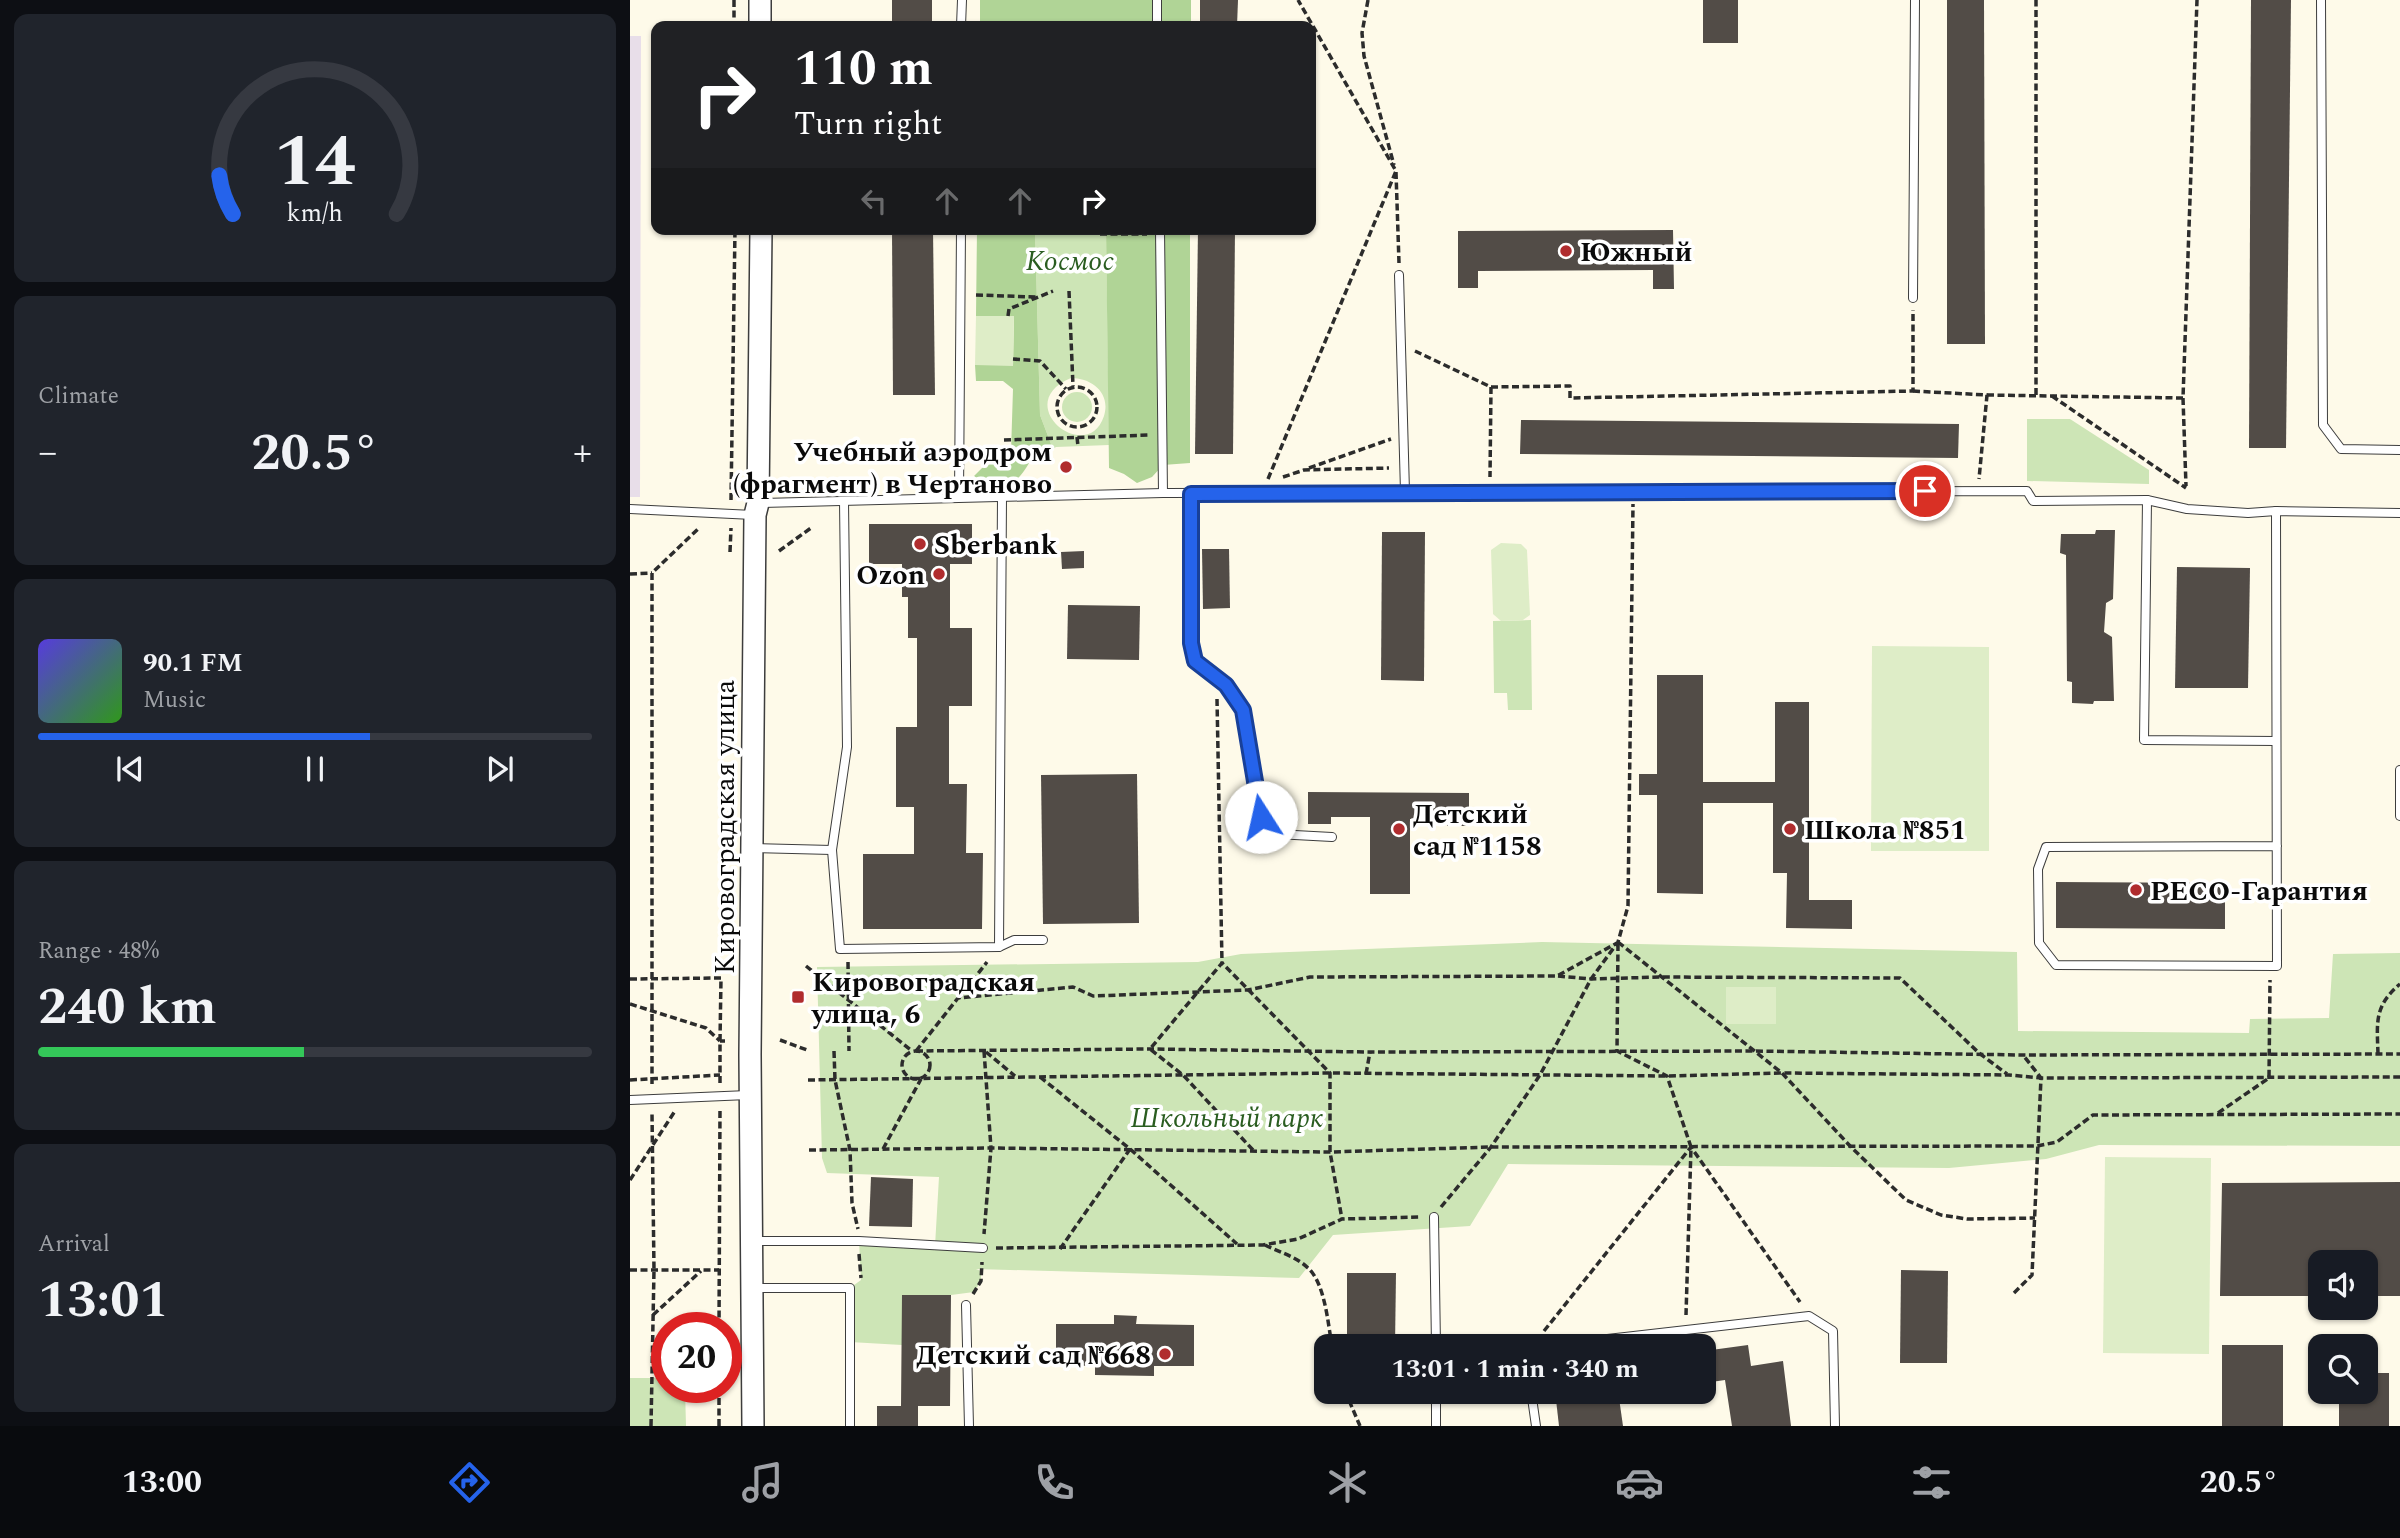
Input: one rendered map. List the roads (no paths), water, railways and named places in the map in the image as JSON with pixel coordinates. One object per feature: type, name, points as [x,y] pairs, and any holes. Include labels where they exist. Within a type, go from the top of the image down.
[{"type":"street","points":[[760,0],[760,21]]},
{"type":"street","name":"Кировоградская улица","points":[[753,1426],[751,848],[761,235]]},
{"type":"lane","points":[[961,0],[961,21]]},
{"type":"lane","points":[[1157,0],[1157,21]]},
{"type":"lane","points":[[1913,298],[1915,0]]},
{"type":"lane","points":[[2321,0],[2323,425],[2341,449],[2400,450]]},
{"type":"lane","points":[[959,497],[961,235]]},
{"type":"lane","points":[[1160,235],[1163,493]]},
{"type":"lane","points":[[1399,275],[1405,492]]},
{"type":"lane","points":[[630,509],[731,514],[844,501],[1163,493],[2027,491],[2033,501],[2147,500],[2187,509],[2248,513],[2400,513]]},
{"type":"lane","points":[[1191,494],[1191,643],[1195,661],[1226,685],[1243,710],[1261,817],[1276,834],[1332,837]]},
{"type":"lane","points":[[999,947],[1002,496]]},
{"type":"lane","points":[[2147,500],[2144,740],[2276,741]]},
{"type":"lane","points":[[844,501],[847,747],[832,850],[840,949],[999,947],[1014,940],[1043,940]]},
{"type":"lane","points":[[2276,511],[2276,741],[2277,846],[2277,966],[2056,965],[2039,943],[2038,869],[2046,847],[2277,846]]},
{"type":"lane","points":[[2400,770],[2400,816]]},
{"type":"lane","points":[[751,848],[832,850]]},
{"type":"lane","points":[[630,1100],[720,1094],[751,1095]]},
{"type":"lane","points":[[1434,1216],[1436,1334]]},
{"type":"lane","points":[[752,1241],[859,1241],[983,1248]]},
{"type":"lane","points":[[752,1288],[850,1288],[850,1426]]},
{"type":"lane","points":[[966,1305],[970,1426]]},
{"type":"lane","points":[[1657,1334],[1809,1316],[1833,1331],[1835,1426]]},
{"type":"lane","points":[[1436,1404],[1436,1426]]},
{"type":"lane","points":[[1532,1404],[1535,1426]]},
{"type":"place","name":"Южный","points":[[1566,251]]},
{"type":"place","name":"Учебный аэродром (фрагмент) в Чертаново","points":[[1066,467]]},
{"type":"place","name":"Sberbank","points":[[920,544]]},
{"type":"place","name":"Ozon","points":[[939,574]]},
{"type":"place","name":"Детский сад №1158","points":[[1399,829]]},
{"type":"place","name":"Школа №851","points":[[1790,829]]},
{"type":"place","name":"РЕСО-Гарантия","points":[[2136,890]]},
{"type":"place","name":"Кировоградская улица, 6","points":[[798,997]]},
{"type":"place","name":"Детский сад №668","points":[[1165,1354]]},
{"type":"park label","name":"Космос","points":[[1070,260]]},
{"type":"park label","name":"Школьный парк","points":[[1227,1117]]}]
